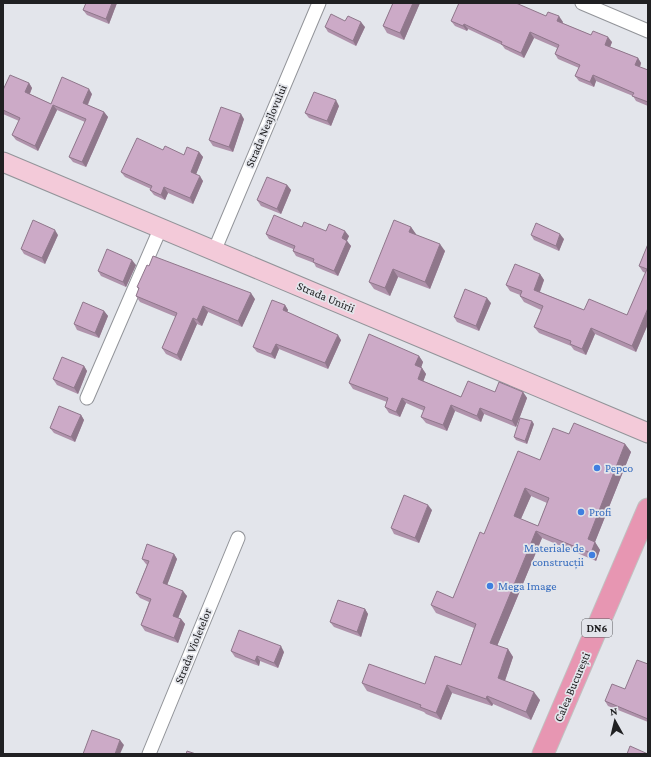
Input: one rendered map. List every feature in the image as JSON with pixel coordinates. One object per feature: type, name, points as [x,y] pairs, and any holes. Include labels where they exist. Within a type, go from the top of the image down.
[{"type":"main road","name":"Strada Unirii","points":[[3,162],[215,249],[648,433]]},
{"type":"main road","name":"Calea București","points":[[543,754],[648,509]]},
{"type":"street","name":"Strada Neajlovului","points":[[215,249],[319,3]]},
{"type":"street","points":[[582,3],[648,31]]},
{"type":"street","points":[[87,398],[161,227]]},
{"type":"street","name":"Strada Violetelor","points":[[149,754],[238,538]]},
{"type":"building","points":[[86,3],[112,3],[106,19],[83,10]]},
{"type":"building","points":[[393,3],[413,3],[400,33],[383,26]]},
{"type":"building","points":[[459,3],[516,3],[546,16],[548,12],[559,16],[557,21],[591,35],[593,31],[608,37],[605,45],[638,58],[635,65],[648,70],[648,102],[632,96],[634,93],[593,75],[590,82],[575,76],[580,65],[555,54],[559,45],[530,32],[521,53],[464,24],[463,26],[451,21]]},
{"type":"building","points":[[331,14],[345,21],[348,16],[361,22],[353,41],[325,27]]},
{"type":"building","points":[[10,75],[29,83],[25,92],[51,104],[62,77],[89,89],[83,103],[104,112],[82,162],[69,157],[86,119],[53,105],[35,146],[12,135],[20,118],[3,110],[3,90]]},
{"type":"building","points":[[314,92],[336,100],[327,121],[305,113]]},
{"type":"building","points":[[221,107],[241,114],[229,147],[209,140]]},
{"type":"building","points":[[137,138],[163,150],[165,146],[184,155],[187,147],[199,152],[191,172],[200,176],[190,198],[164,187],[161,195],[150,190],[152,186],[121,172]]},
{"type":"building","points":[[267,177],[287,185],[277,209],[257,200]]},
{"type":"building","points":[[274,215],[302,227],[304,222],[326,231],[329,224],[345,231],[342,238],[347,241],[334,271],[313,262],[314,259],[293,251],[295,246],[266,234]]},
{"type":"building","points":[[33,220],[55,230],[42,258],[21,249]]},
{"type":"building","points":[[394,220],[411,227],[409,232],[440,244],[425,282],[393,269],[385,288],[369,282]]},
{"type":"building","points":[[536,223],[560,234],[556,246],[531,235]]},
{"type":"building","points":[[648,244],[648,308],[632,346],[591,328],[582,349],[570,344],[571,341],[534,327],[543,306],[520,296],[522,291],[506,285],[515,264],[540,274],[534,290],[584,310],[589,299],[627,315],[647,269],[639,266]]},
{"type":"building","points":[[107,249],[132,260],[123,282],[98,271]]},
{"type":"building","points":[[153,256],[251,293],[238,321],[203,306],[197,320],[193,318],[177,355],[162,348],[177,313],[136,296],[139,288],[137,287],[147,265],[149,266]]},
{"type":"building","points":[[465,289],[487,298],[476,326],[454,317]]},
{"type":"building","points":[[272,300],[285,305],[283,310],[338,335],[325,363],[276,344],[271,354],[253,347]]},
{"type":"building","points":[[83,302],[104,311],[95,333],[74,324]]},
{"type":"building","points":[[369,334],[419,356],[415,365],[422,368],[418,379],[461,397],[468,381],[495,392],[499,382],[523,392],[512,421],[480,408],[477,416],[451,405],[443,425],[421,417],[425,407],[402,398],[396,412],[385,407],[388,398],[349,383]]},
{"type":"building","points":[[62,357],[84,366],[74,388],[53,379]]},
{"type":"building","points":[[59,406],[81,415],[71,437],[50,428]]},
{"type":"building","points":[[520,418],[532,421],[525,441],[514,437]]},
{"type":"building","points":[[574,423],[625,444],[588,539],[595,542],[591,553],[536,531],[490,643],[508,649],[498,678],[534,692],[526,712],[487,696],[486,699],[447,685],[436,713],[420,707],[421,705],[362,683],[369,664],[425,684],[435,656],[461,665],[476,624],[431,605],[437,591],[453,598],[480,532],[484,534],[518,451],[540,460],[553,428],[569,434]],"holes":[[[525,488],[549,498],[538,526],[514,516]]]},
{"type":"building","points":[[404,495],[428,505],[415,538],[391,528]]},
{"type":"building","points":[[147,544],[174,554],[163,583],[183,591],[173,616],[181,619],[174,638],[141,625],[151,599],[136,593],[149,561],[142,559]]},
{"type":"building","points":[[338,600],[365,609],[357,632],[330,622]]},
{"type":"building","points":[[239,630],[281,646],[274,663],[257,656],[255,661],[231,651]]},
{"type":"building","points":[[637,660],[648,664],[648,719],[605,701],[612,684],[625,689]]},
{"type":"building","points":[[92,730],[120,740],[115,754],[83,754]]},
{"type":"building","points":[[630,746],[648,754],[627,754]]},
{"type":"building","points":[[187,751],[196,754],[186,754]]},
{"type":"place","name":"Pepco","points":[[597,468]]},
{"type":"place","name":"Profi","points":[[581,512]]},
{"type":"place","name":"Materiale de construcții","points":[[592,555]]},
{"type":"place","name":"Mega Image","points":[[490,586]]}]
